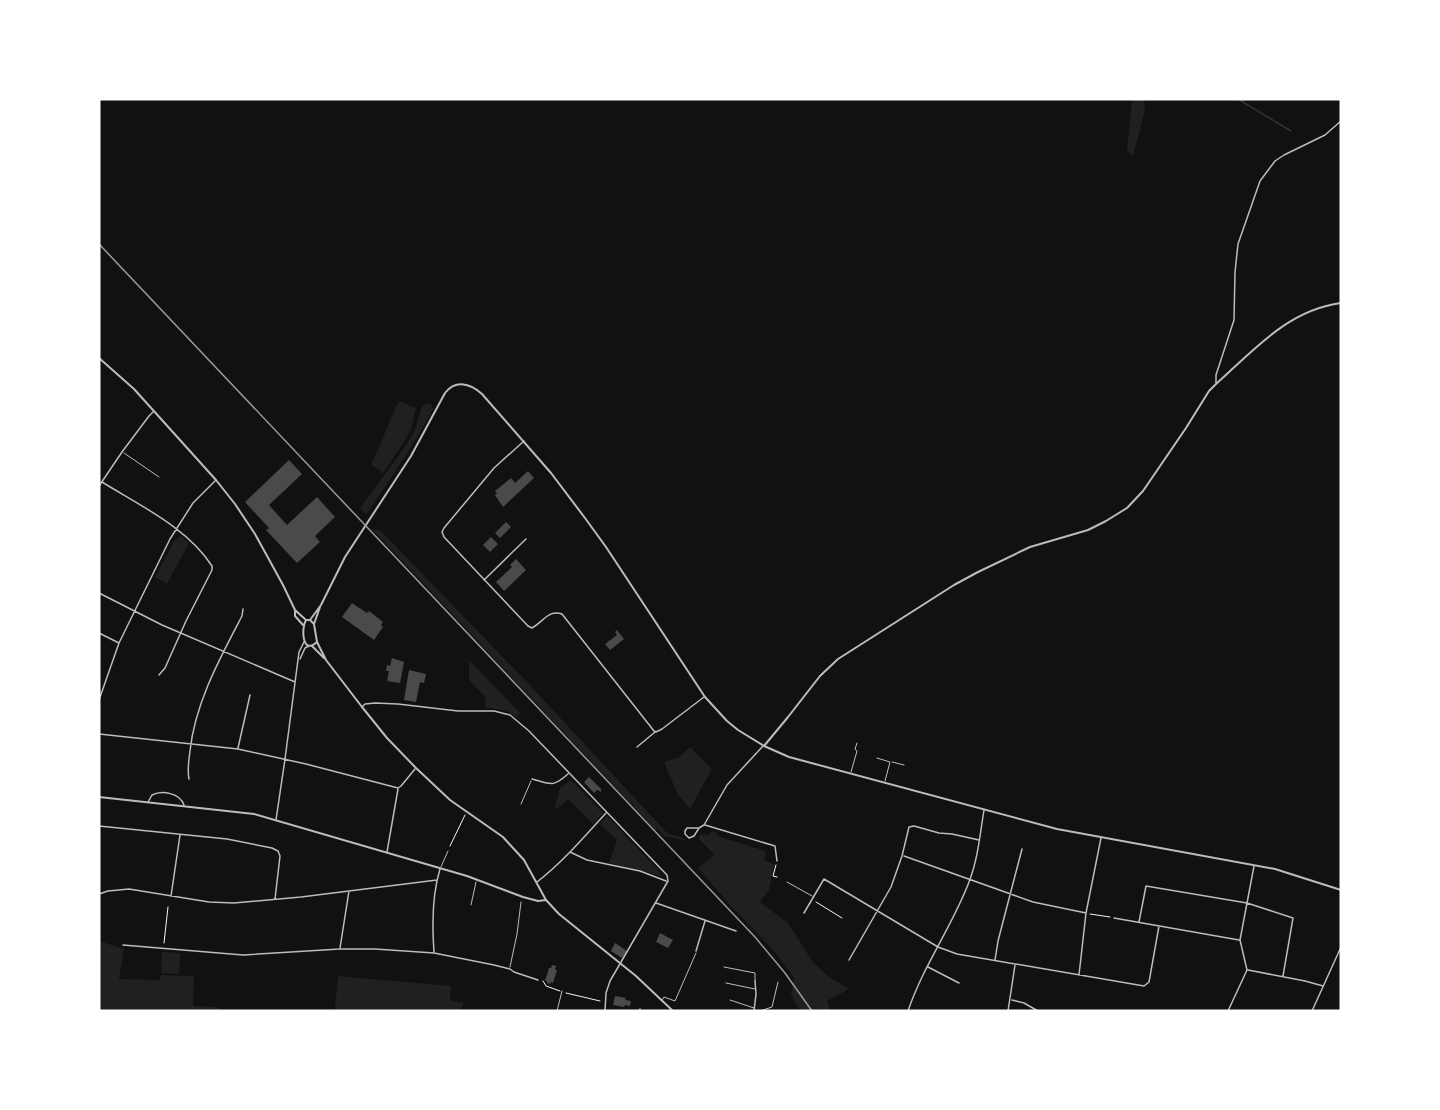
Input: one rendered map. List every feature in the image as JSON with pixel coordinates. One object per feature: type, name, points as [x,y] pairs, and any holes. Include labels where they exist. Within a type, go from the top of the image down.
[{"type":"street","points":[[1216,384],[1216,375],[1234,320],[1238,244],[1260,181],[1275,161],[1325,135],[1341,121]]},
{"type":"street","points":[[699,828],[687,828],[685,834],[689,838],[693,837],[704,825],[727,785],[764,746],[820,676],[838,659],[978,572],[1030,547],[1088,530],[1127,508],[1143,490],[1216,384],[1278,328],[1312,310],[1341,303]]},
{"type":"street","points":[[99,358],[132,387],[234,503],[255,534],[283,585],[296,616],[303,625],[305,641],[299,652],[276,820]]},
{"type":"street","points":[[673,1011],[621,962],[558,914],[546,900],[524,860],[514,848],[503,837],[450,800],[387,738],[326,660],[317,642],[314,624],[321,604],[341,564],[411,456],[448,388],[457,384],[473,386],[483,394],[556,479],[606,547],[705,697],[732,725],[748,737],[789,757],[1057,829],[1254,865],[1289,873],[1341,890]]},
{"type":"street","points":[[99,486],[154,411]]},
{"type":"street","points":[[524,441],[494,468],[444,528],[442,532],[444,537],[528,626],[532,628],[536,626],[551,613],[562,614],[656,732]]},
{"type":"street","points":[[99,700],[133,611],[176,528],[193,503],[216,480]]},
{"type":"street","points":[[102,482],[176,528],[188,538],[212,566],[165,669],[159,675]]},
{"type":"street","points":[[484,580],[526,539]]},
{"type":"street","points":[[99,593],[180,633],[295,682]]},
{"type":"street","points":[[303,625],[321,604]]},
{"type":"street","points":[[189,779],[190,744],[197,713],[243,609]]},
{"type":"street","points":[[295,610],[314,624]]},
{"type":"street","points":[[99,633],[119,643]]},
{"type":"street","points":[[305,641],[326,660]]},
{"type":"street","points":[[299,660],[305,648],[317,642]]},
{"type":"street","points":[[238,749],[250,695]]},
{"type":"street","points":[[637,747],[705,697]]},
{"type":"street","points":[[362,707],[375,703],[398,704],[446,710],[494,711],[510,715],[529,730],[606,813],[668,875],[668,880],[610,981],[604,1002],[605,1011]]},
{"type":"street","points":[[99,734],[238,749],[342,772],[398,788]]},
{"type":"street","points":[[387,854],[398,788],[416,768]]},
{"type":"street","points":[[532,779],[553,784],[558,783],[569,773]]},
{"type":"street","points":[[148,803],[152,795],[159,793],[177,796],[183,800],[184,806]]},
{"type":"street","points":[[99,797],[254,814],[477,880],[523,897],[538,901],[546,900]]},
{"type":"street","points":[[908,1011],[970,880],[984,809]]},
{"type":"street","points":[[537,882],[570,852],[606,813]]},
{"type":"street","points":[[704,825],[775,846],[777,861]]},
{"type":"street","points":[[99,826],[253,843],[272,848],[278,851],[280,856],[275,899]]},
{"type":"street","points":[[849,960],[891,887],[909,827],[914,826],[979,840]]},
{"type":"street","points":[[171,896],[180,834]]},
{"type":"street","points":[[1079,975],[1086,913],[1102,838]]},
{"type":"street","points":[[994,961],[1022,849]]},
{"type":"street","points":[[570,852],[587,860],[640,871],[668,880]]},
{"type":"street","points":[[902,856],[1055,908],[1086,913]]},
{"type":"street","points":[[1228,1011],[1247,970],[1240,940],[1254,865]]},
{"type":"street","points":[[434,953],[433,921],[440,869]]},
{"type":"street","points":[[804,913],[824,879],[938,947],[957,954],[1144,986],[1149,982],[1159,926]]},
{"type":"street","points":[[99,894],[124,889],[209,902],[234,903],[437,880]]},
{"type":"street","points":[[1139,922],[1146,886],[1247,903],[1293,918],[1283,976]]},
{"type":"street","points":[[340,949],[349,890]]},
{"type":"street","points":[[655,902],[736,931]]},
{"type":"street","points":[[1114,918],[1240,940]]},
{"type":"street","points":[[696,951],[705,920]]},
{"type":"street","points":[[123,945],[243,955],[340,949],[434,953],[510,969],[538,980]]},
{"type":"street","points":[[1312,1011],[1341,947]]},
{"type":"street","points":[[1008,1011],[1015,964]]},
{"type":"street","points":[[927,967],[959,983]]},
{"type":"street","points":[[1247,970],[1323,986]]},
{"type":"street","points":[[754,1010],[755,981]]},
{"type":"street","points":[[1010,1000],[1024,1003],[1038,1011]]},
{"type":"lane","points":[[122,452],[159,477]]},
{"type":"lane","points":[[851,774],[857,743]]},
{"type":"lane","points":[[877,758],[904,765]]},
{"type":"lane","points":[[884,783],[890,762]]},
{"type":"lane","points":[[521,804],[532,779]]},
{"type":"lane","points":[[440,869],[448,851]]},
{"type":"lane","points":[[471,905],[477,880]]},
{"type":"lane","points":[[787,882],[813,898]]},
{"type":"lane","points":[[510,969],[521,902]]},
{"type":"lane","points":[[662,1000],[664,997],[675,1001],[696,951]]},
{"type":"lane","points":[[724,967],[755,973],[755,981]]},
{"type":"lane","points":[[760,1011],[772,1007],[778,982]]},
{"type":"lane","points":[[726,983],[755,989]]},
{"type":"lane","points":[[557,1011],[562,991]]},
{"type":"lane","points":[[730,1000],[754,1010]]},
{"type":"path","points":[[448,851],[467,812]]},
{"type":"path","points":[[777,861],[773,876],[777,877]]},
{"type":"path","points":[[813,898],[842,918]]},
{"type":"path","points":[[163,948],[168,907]]},
{"type":"path","points":[[1086,913],[1114,918]]},
{"type":"path","points":[[538,980],[543,981],[546,986],[604,1002]]},
{"type":"shaded area","points":[[1132,99],[1144,99],[1145,110],[1133,156],[1127,150]]},
{"type":"shaded area","points":[[399,401],[416,408],[411,429],[383,473],[371,464]]},
{"type":"shaded area","points":[[431,404],[433,409],[366,515],[360,508],[405,447],[415,430],[422,406]]},
{"type":"shaded area","points":[[372,529],[380,530],[527,682],[668,834],[682,837],[687,841],[664,836],[658,829],[655,830],[634,805]]},
{"type":"shaded area","points":[[181,536],[189,543],[167,584],[155,577],[175,540]]},
{"type":"shaded area","points":[[469,660],[520,713],[517,718],[507,711],[485,707],[486,698],[469,680]]},
{"type":"shaded area","points":[[690,747],[712,769],[690,809],[678,795],[664,762],[679,757]]},
{"type":"shaded area","points":[[571,780],[603,813],[593,824],[568,799],[557,809],[555,807],[560,788]]},
{"type":"shaded area","points":[[607,816],[660,872],[660,876],[609,863],[617,840],[600,824]]},
{"type":"shaded area","points":[[712,831],[718,833],[717,836],[766,851],[764,860],[774,864],[769,890],[760,902],[788,923],[812,961],[828,976],[849,989],[827,1001],[831,1011],[800,1011],[791,994],[794,977],[775,952],[698,868],[715,855],[698,838],[701,834],[708,836]]},
{"type":"shaded area","points":[[99,941],[124,949],[119,979],[160,980],[161,975],[194,976],[193,1006],[216,1007],[226,1011],[99,1011]]},
{"type":"shaded area","points":[[162,952],[180,953],[179,974],[161,973]]},
{"type":"shaded area","points":[[338,976],[451,986],[450,1000],[463,1003],[461,1011],[320,1011],[335,1009]]},
{"type":"building","points":[[289,460],[302,474],[269,505],[287,525],[317,497],[335,517],[315,536],[320,542],[297,563],[266,530],[269,528],[245,502]]},
{"type":"building","points":[[528,471],[534,478],[503,507],[495,491],[511,478],[515,483]]},
{"type":"building","points":[[506,522],[511,527],[500,538],[495,533]]},
{"type":"building","points":[[491,537],[498,544],[490,552],[483,545]]},
{"type":"building","points":[[516,559],[526,570],[504,591],[496,582],[512,567],[510,565]]},
{"type":"building","points":[[352,603],[367,613],[369,611],[383,622],[381,625],[383,627],[374,640],[342,617]]},
{"type":"building","points":[[617,630],[624,639],[610,650],[605,644],[617,635],[615,632]]},
{"type":"building","points":[[392,658],[404,662],[400,683],[387,681],[389,671],[386,671],[387,665],[390,666]]},
{"type":"building","points":[[409,670],[426,674],[424,683],[420,682],[416,702],[404,700]]},
{"type":"building","points":[[589,777],[601,789],[601,792],[597,790],[594,793],[584,782]]},
{"type":"building","points":[[660,933],[673,940],[668,948],[656,942]]},
{"type":"building","points":[[615,943],[627,951],[622,958],[611,951]]},
{"type":"building","points":[[552,965],[556,966],[555,970],[557,970],[553,983],[550,984],[545,981]]},
{"type":"building","points":[[615,996],[631,1001],[630,1006],[613,1005]]},
{"type":"waterway","points":[[1238,99],[1291,131]]},
{"type":"railway","points":[[99,244],[755,937],[812,1011]]}]
